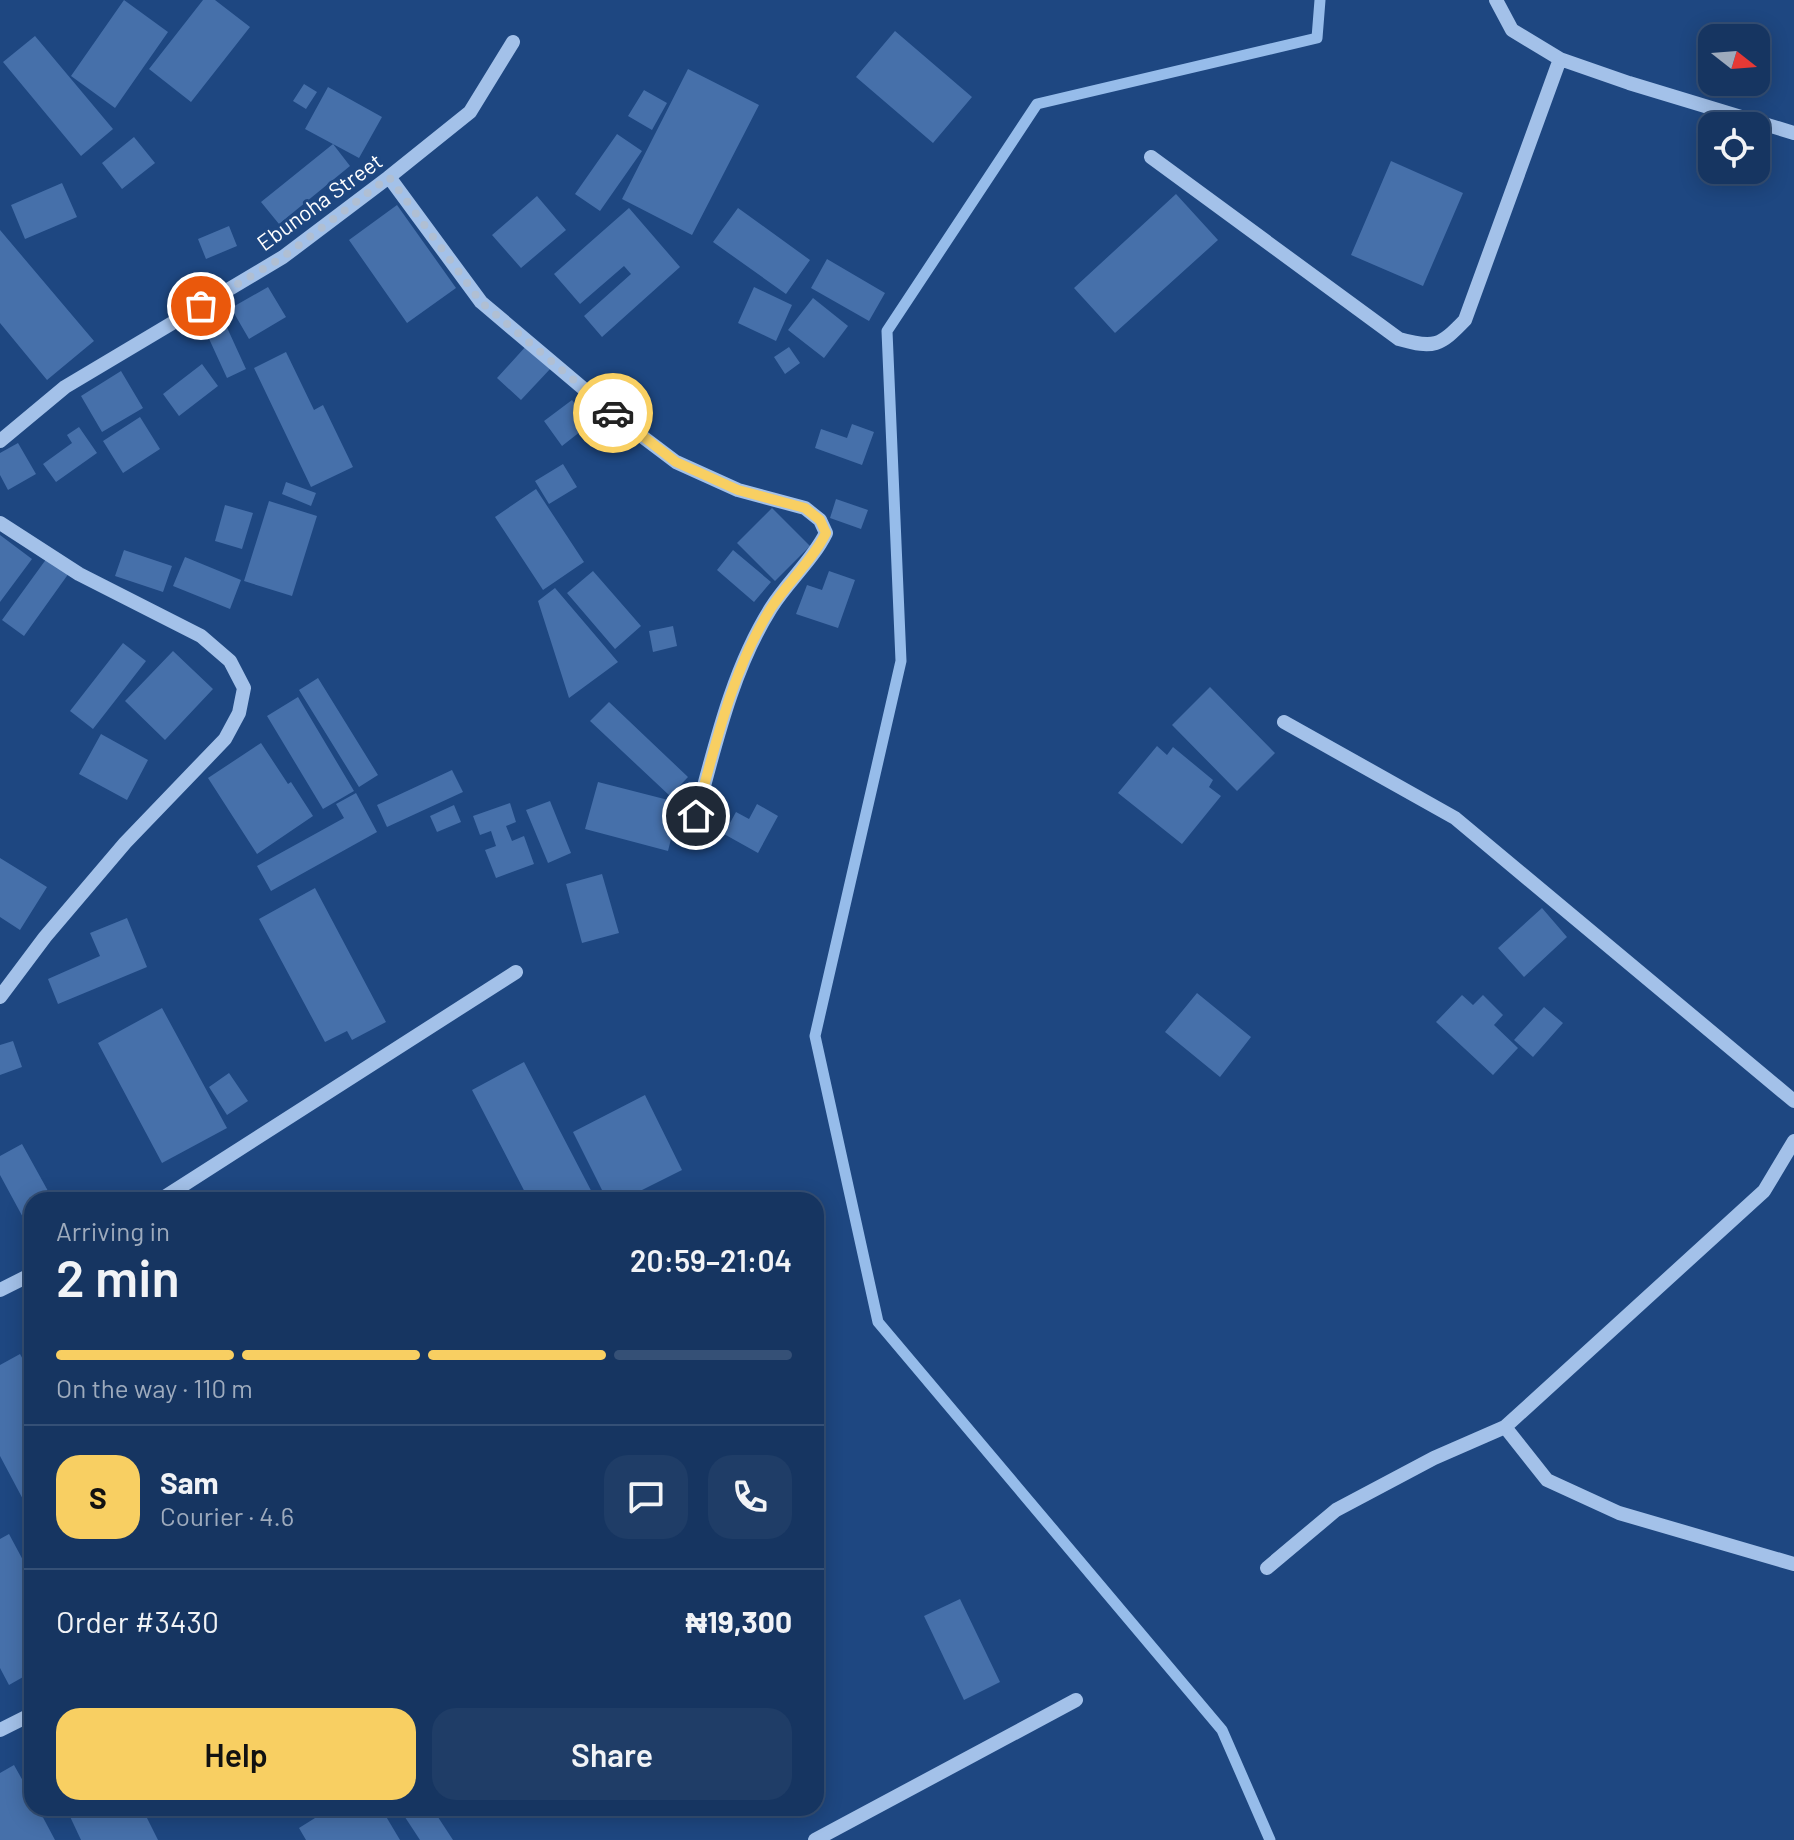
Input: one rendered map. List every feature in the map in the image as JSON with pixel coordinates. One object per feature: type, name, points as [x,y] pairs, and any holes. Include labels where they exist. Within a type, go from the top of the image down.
[{"type":"street","points":[[1496,0],[1512,30],[1560,59],[1794,133]]},
{"type":"street","name":"Ebunoha Street","points":[[0,441],[65,387],[283,257],[389,177],[470,112],[513,42]]},
{"type":"street","points":[[1151,157],[1399,339],[1424,346],[1446,340],[1465,320],[1560,59]]},
{"type":"street","points":[[389,177],[481,302],[623,422],[676,462],[738,490],[805,508],[820,520],[826,533],[819,547],[772,607],[737,682],[696,816]]},
{"type":"street","points":[[0,523],[79,574],[201,636],[230,661],[244,688],[239,713],[225,739],[125,843],[45,937],[0,997]]},
{"type":"street","points":[[1284,722],[1455,818],[1794,1101]]},
{"type":"street","points":[[172,1192],[516,972]]},
{"type":"street","points":[[1267,1568],[1336,1510],[1434,1458],[1505,1427],[1764,1191],[1794,1141]]},
{"type":"street","points":[[0,1290],[24,1278]]},
{"type":"street","points":[[1505,1427],[1547,1480],[1619,1513],[1794,1564]]},
{"type":"street","points":[[815,1840],[1076,1700]]},
{"type":"street","points":[[0,1730],[24,1718]]},
{"type":"building","points":[[124,0],[168,32],[115,108],[71,76]]},
{"type":"building","points":[[203,0],[215,0],[250,27],[191,102],[149,69]]},
{"type":"building","points":[[895,31],[972,97],[933,143],[856,77]]},
{"type":"building","points":[[35,36],[113,129],[81,156],[3,62]]},
{"type":"building","points":[[688,69],[759,105],[692,235],[622,199]]},
{"type":"building","points":[[304,84],[317,92],[306,109],[293,101]]},
{"type":"building","points":[[328,87],[382,117],[359,158],[305,129]]},
{"type":"building","points":[[644,90],[667,103],[652,130],[628,116]]},
{"type":"building","points":[[617,134],[642,151],[600,211],[575,194]]},
{"type":"building","points":[[134,137],[155,163],[122,189],[102,163]]},
{"type":"building","points":[[333,144],[350,166],[279,224],[261,202]]},
{"type":"building","points":[[1391,161],[1463,193],[1423,286],[1351,255]]},
{"type":"building","points":[[62,183],[77,217],[25,239],[11,205]]},
{"type":"building","points":[[1176,194],[1218,240],[1115,333],[1074,288]]},
{"type":"building","points":[[537,196],[566,230],[521,268],[492,235]]},
{"type":"building","points":[[397,205],[456,288],[407,323],[349,240]]},
{"type":"building","points":[[629,208],[680,267],[602,337],[584,316],[631,274],[624,266],[580,304],[554,274]]},
{"type":"building","points":[[738,208],[810,260],[786,294],[713,242]]},
{"type":"building","points":[[229,226],[237,246],[206,259],[198,239]]},
{"type":"building","points":[[0,230],[94,341],[47,380],[0,323]]},
{"type":"building","points":[[827,259],[885,293],[869,321],[811,288]]},
{"type":"building","points":[[268,287],[286,317],[249,339],[231,308]]},
{"type":"building","points":[[754,287],[792,305],[776,341],[738,323]]},
{"type":"building","points":[[813,298],[848,326],[824,358],[788,330]]},
{"type":"building","points":[[224,321],[246,369],[227,378],[205,330]]},
{"type":"building","points":[[527,345],[551,368],[521,400],[497,378]]},
{"type":"building","points":[[789,347],[800,363],[785,374],[774,357]]},
{"type":"building","points":[[286,352],[314,410],[323,405],[353,467],[311,487],[254,368]]},
{"type":"building","points":[[202,364],[218,386],[179,416],[163,394]]},
{"type":"building","points":[[121,371],[143,408],[102,432],[81,396]]},
{"type":"building","points":[[572,400],[590,424],[562,446],[544,421]]},
{"type":"building","points":[[140,417],[160,449],[123,473],[103,441]]},
{"type":"building","points":[[852,424],[874,432],[862,465],[815,448],[821,429],[847,438]]},
{"type":"building","points":[[79,427],[97,453],[56,482],[43,464],[72,443],[67,435]]},
{"type":"building","points":[[18,443],[36,474],[8,490],[0,475],[0,453]]},
{"type":"building","points":[[563,464],[577,487],[549,504],[535,481]]},
{"type":"building","points":[[286,482],[316,493],[311,506],[282,494]]},
{"type":"building","points":[[536,489],[584,562],[543,590],[495,517]]},
{"type":"building","points":[[836,499],[868,510],[861,529],[830,518]]},
{"type":"building","points":[[269,501],[317,516],[292,596],[244,581]]},
{"type":"building","points":[[225,505],[253,513],[242,549],[215,541]]},
{"type":"building","points":[[772,508],[810,546],[775,581],[737,543]]},
{"type":"building","points":[[0,535],[32,559],[0,602]]},
{"type":"building","points":[[124,550],[172,566],[163,592],[115,576]]},
{"type":"building","points":[[733,550],[771,582],[754,602],[717,570]]},
{"type":"building","points":[[185,557],[241,580],[230,609],[173,586]]},
{"type":"building","points":[[47,558],[69,573],[24,636],[2,620]]},
{"type":"building","points":[[593,571],[641,626],[615,649],[567,593]]},
{"type":"building","points":[[829,571],[855,580],[838,628],[796,614],[807,585],[822,590]]},
{"type":"building","points":[[555,588],[618,662],[569,698],[538,601]]},
{"type":"building","points":[[673,626],[677,646],[653,652],[649,631]]},
{"type":"building","points":[[123,643],[146,661],[93,729],[70,711]]},
{"type":"building","points":[[173,651],[213,689],[165,740],[125,701]]},
{"type":"building","points":[[318,678],[378,775],[359,787],[299,690]]},
{"type":"building","points":[[1210,687],[1275,753],[1237,791],[1172,725]]},
{"type":"building","points":[[298,697],[354,791],[323,809],[267,716]]},
{"type":"building","points":[[609,702],[688,777],[670,796],[590,721]]},
{"type":"building","points":[[101,734],[148,760],[127,800],[79,774]]},
{"type":"building","points":[[261,743],[313,816],[257,854],[208,778]]},
{"type":"building","points":[[1157,746],[1167,755],[1173,747],[1213,780],[1209,787],[1221,796],[1182,844],[1118,793]]},
{"type":"building","points":[[452,770],[463,792],[387,827],[377,805]]},
{"type":"building","points":[[598,782],[680,803],[668,851],[585,829]]},
{"type":"building","points":[[356,793],[377,832],[271,891],[257,866],[344,818],[336,804]]},
{"type":"building","points":[[550,801],[571,853],[548,863],[526,810]]},
{"type":"building","points":[[510,803],[516,822],[506,826],[512,841],[524,836],[534,864],[496,878],[485,850],[496,846],[491,831],[480,835],[473,816]]},
{"type":"building","points":[[757,804],[778,816],[758,853],[724,834],[736,812],[749,819]]},
{"type":"building","points":[[454,805],[461,822],[437,832],[430,816]]},
{"type":"building","points":[[0,858],[47,887],[20,930],[0,917]]},
{"type":"building","points":[[602,874],[619,933],[582,943],[566,884]]},
{"type":"building","points":[[315,888],[386,1022],[352,1040],[347,1031],[325,1042],[259,919]]},
{"type":"building","points":[[1542,908],[1567,937],[1524,977],[1498,948]]},
{"type":"building","points":[[127,918],[147,967],[58,1004],[48,979],[100,956],[90,933]]},
{"type":"building","points":[[1197,993],[1251,1037],[1220,1077],[1165,1032]]},
{"type":"building","points":[[1462,995],[1473,1005],[1483,995],[1503,1015],[1494,1025],[1518,1048],[1493,1075],[1436,1022]]},
{"type":"building","points":[[1544,1007],[1563,1023],[1533,1057],[1514,1040]]},
{"type":"building","points":[[162,1008],[227,1128],[162,1163],[98,1043]]},
{"type":"building","points":[[13,1041],[22,1067],[0,1075],[0,1045]]},
{"type":"building","points":[[524,1062],[592,1192],[525,1192],[472,1090]]},
{"type":"building","points":[[229,1073],[248,1101],[227,1115],[209,1087]]},
{"type":"building","points":[[645,1095],[682,1170],[638,1192],[603,1192],[573,1132]]},
{"type":"building","points":[[22,1144],[49,1192],[24,1192],[24,1219],[0,1175],[0,1156]]},
{"type":"building","points":[[20,1354],[24,1361],[24,1501],[0,1456],[0,1365]]},
{"type":"building","points":[[9,1534],[24,1562],[24,1677],[9,1685],[0,1668],[0,1539]]},
{"type":"building","points":[[960,1599],[1000,1682],[964,1700],[924,1616]]},
{"type":"building","points":[[14,1765],[24,1783],[24,1816],[42,1816],[55,1840],[0,1840],[0,1773]]},
{"type":"building","points":[[70,1816],[146,1816],[158,1840],[81,1840]]},
{"type":"building","points":[[318,1816],[386,1816],[400,1840],[306,1840],[299,1828]]},
{"type":"building","points":[[404,1816],[437,1816],[453,1840],[420,1840]]},
{"type":"waterway","points":[[1270,1840],[1222,1730],[878,1322],[815,1036],[901,661],[887,331],[1037,104],[1317,38],[1320,0]]},
{"type":"way so far","points":[[201,306],[283,257],[389,177],[481,302],[613,413]]},
{"type":"route","points":[[613,413],[676,462],[738,490],[805,508],[820,520],[826,533],[819,547],[772,607],[752,645],[714,749],[696,816]]}]
